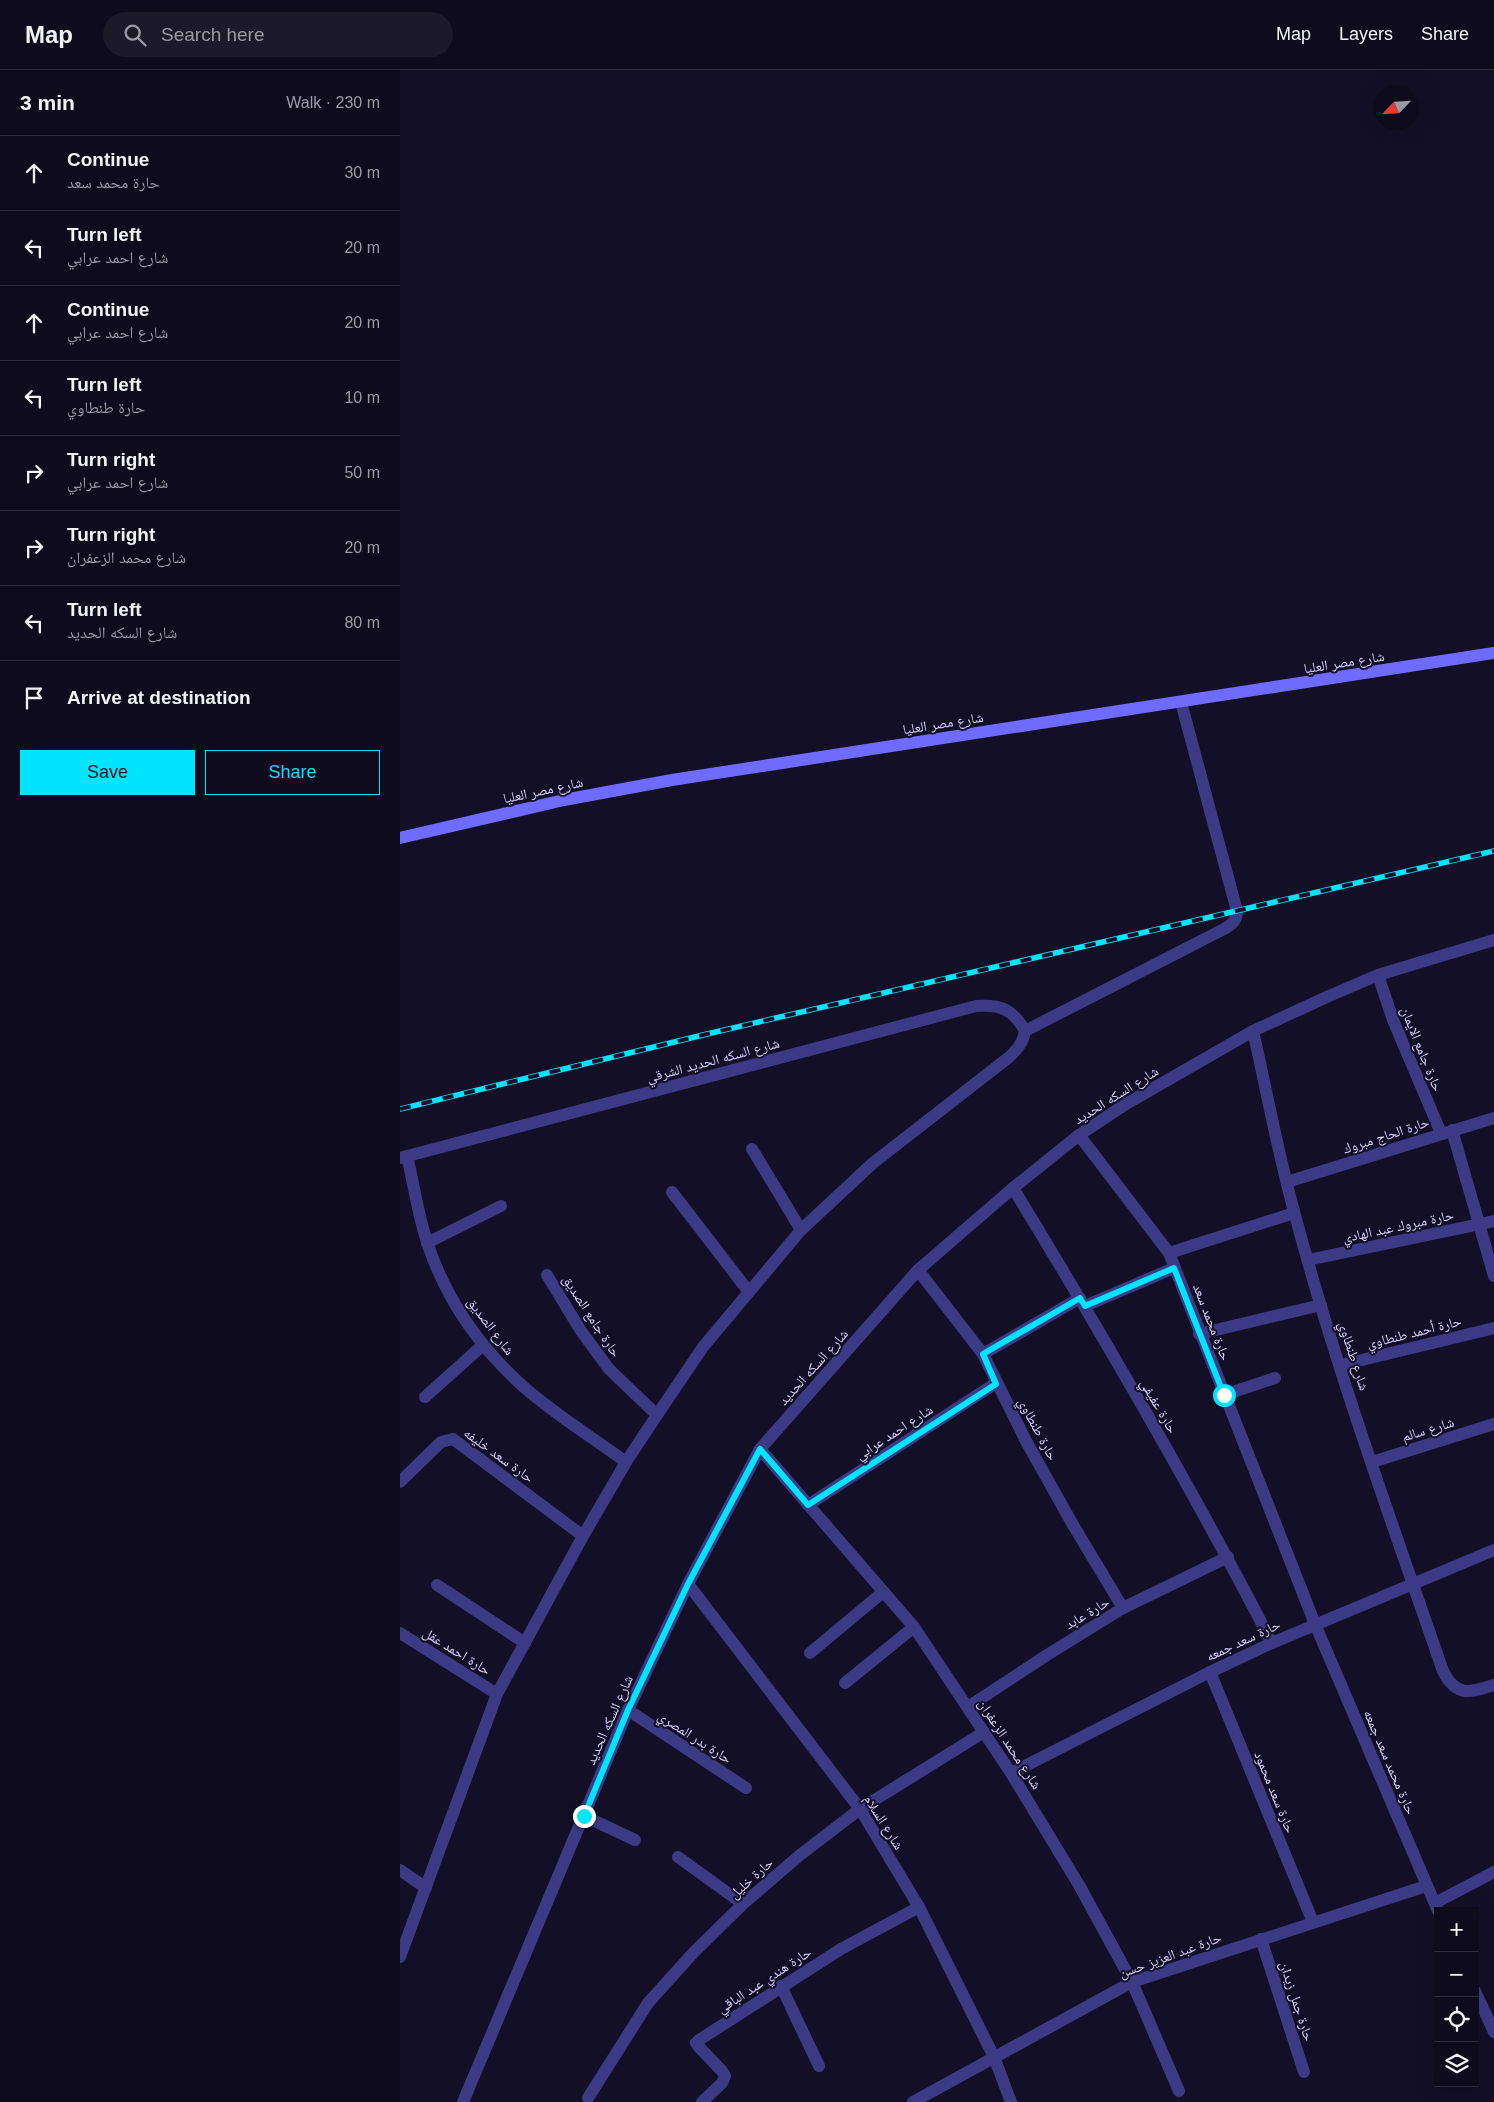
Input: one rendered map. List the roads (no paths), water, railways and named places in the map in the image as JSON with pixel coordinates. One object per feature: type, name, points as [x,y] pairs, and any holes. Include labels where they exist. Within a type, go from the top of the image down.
[{"type":"street","name":"شارع مصر العليا","points":[[400,838],[564,800],[672,780],[1494,653]]},
{"type":"street","points":[[400,1955],[497,1694],[583,1536],[626,1462],[703,1347],[801,1230],[872,1164],[1008,1058],[1019,1047],[1024,1039],[1025,1031],[1224,929],[1234,922],[1237,917],[1237,911],[1181,702]]},
{"type":"street","name":"شارع السكه الحديد","points":[[463,2102],[628,1710],[688,1584],[760,1449],[918,1270],[1013,1188],[1079,1135],[1126,1104],[1253,1031],[1378,975],[1494,940]]},
{"type":"street","name":"حارة جامع الايمان","points":[[1378,975],[1394,1020],[1446,1131],[1480,1225],[1494,1276]]},
{"type":"street","name":"شارع السكه الحديد الشرقي","points":[[404,1157],[976,1006],[993,1005],[1002,1008],[1013,1014],[1025,1031]]},
{"type":"street","name":"شارع طنطاوي","points":[[1253,1031],[1294,1213],[1321,1305],[1372,1462],[1449,1684],[1462,1692],[1494,1685]]},
{"type":"street","name":"حارة الحاج مبروك","points":[[1287,1182],[1446,1131],[1494,1118]]},
{"type":"street","name":"حارة محمد سعد","points":[[1079,1135],[1169,1253],[1315,1624]]},
{"type":"street","points":[[752,1149],[801,1230]]},
{"type":"street","name":"شارع الصديق","points":[[404,1157],[428,1244],[442,1279],[460,1314],[483,1345],[526,1389],[626,1462]]},
{"type":"street","name":"حارة عفيفي","points":[[1013,1188],[1082,1302],[1228,1557],[1272,1643]]},
{"type":"street","points":[[672,1192],[749,1292]]},
{"type":"street","points":[[428,1244],[501,1206]]},
{"type":"street","points":[[1169,1253],[1294,1213]]},
{"type":"street","name":"حارة مبروك عبد الهادي","points":[[1308,1260],[1494,1221]]},
{"type":"street","points":[[983,1354],[1082,1302],[1174,1268]]},
{"type":"street","name":"حارة طنطاوي","points":[[918,1270],[983,1354],[996,1384],[1073,1525],[1123,1608]]},
{"type":"street","name":"حارة جامع الصديق","points":[[547,1275],[581,1331],[609,1369],[657,1415]]},
{"type":"street","points":[[1200,1334],[1321,1305]]},
{"type":"street","name":"حارة أحمد طنطاوي","points":[[1340,1365],[1494,1328]]},
{"type":"street","points":[[425,1397],[483,1345]]},
{"type":"street","points":[[1224,1395],[1275,1378]]},
{"type":"street","name":"شارع احمد عرابي","points":[[808,1505],[996,1384]]},
{"type":"street","name":"شارع سالم","points":[[1372,1462],[1494,1424]]},
{"type":"street","name":"حارة سعد خليفه","points":[[400,1482],[441,1442],[454,1439],[583,1536]]},
{"type":"street","name":"شارع محمد الزعفران","points":[[760,1449],[914,1627],[1012,1773],[1079,1885],[1132,1982],[1179,2092]]},
{"type":"street","name":"حارة سعد جمعه","points":[[1012,1773],[1210,1672],[1272,1643],[1413,1582],[1494,1550]]},
{"type":"street","name":"حارة عابد","points":[[968,1707],[1123,1608],[1228,1557]]},
{"type":"street","name":"شارع السلام","points":[[688,1584],[860,1809],[919,1907],[994,2057],[1011,2102]]},
{"type":"street","points":[[437,1585],[525,1643]]},
{"type":"street","points":[[810,1653],[883,1592]]},
{"type":"street","name":"حارة محمد سعد جمعه","points":[[1315,1624],[1436,1907]]},
{"type":"street","points":[[845,1683],[914,1627]]},
{"type":"street","name":"حارة احمد عقل","points":[[400,1634],[497,1694]]},
{"type":"street","name":"حارة سعد محمود","points":[[1210,1672],[1313,1922]]},
{"type":"street","name":"حارة بدر المصري","points":[[628,1710],[746,1788]]},
{"type":"street","name":"حارة خليل","points":[[588,2098],[648,2003],[694,1952],[743,1904],[800,1855],[860,1809],[984,1732]]},
{"type":"street","points":[[584,1816],[635,1840]]},
{"type":"street","points":[[678,1858],[743,1904]]},
{"type":"street","points":[[400,1870],[426,1888]]},
{"type":"street","points":[[1436,1907],[1494,1872]]},
{"type":"street","name":"حارة عبد العزيز حسن","points":[[913,2102],[1132,1982],[1426,1886]]},
{"type":"street","name":"حارة هندي عبد الباقي","points":[[702,2102],[722,2083],[725,2076],[696,2044],[780,1986],[841,1949],[919,1907]]},
{"type":"street","name":"حارة جمل زيدان","points":[[1261,1939],[1304,2072]]},
{"type":"street","points":[[780,1986],[819,2066]]},
{"type":"street","points":[[1478,1997],[1494,2032]]},
{"type":"railway","points":[[400,1109],[707,1034],[1494,851]]}]
